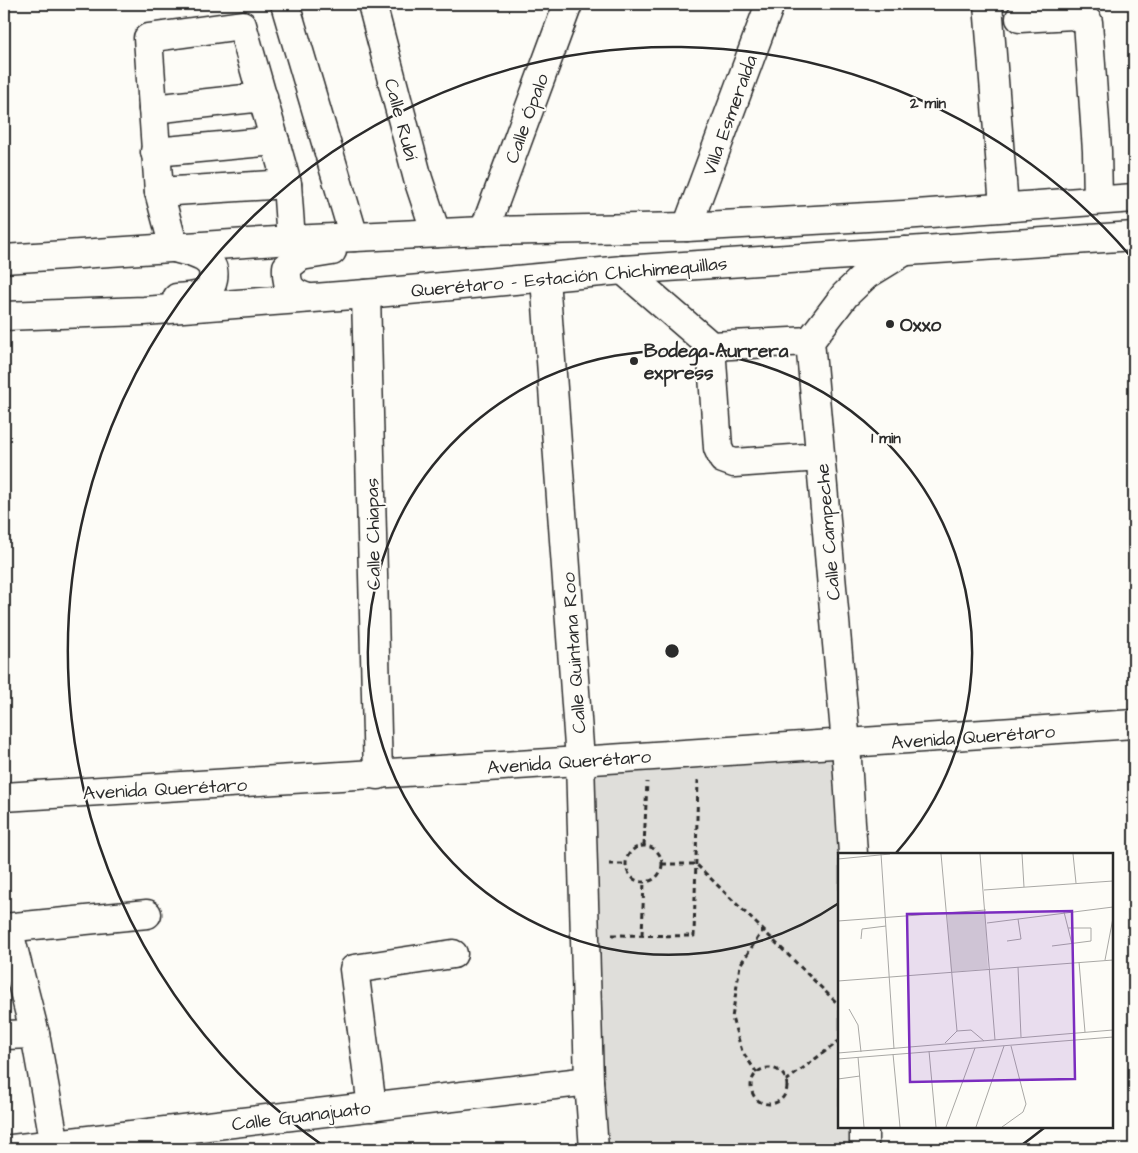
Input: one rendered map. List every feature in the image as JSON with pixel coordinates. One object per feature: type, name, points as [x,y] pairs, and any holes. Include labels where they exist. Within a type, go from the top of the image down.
[{"type":"street","points":[[285,4],[354,237]]},
{"type":"street","name":"Calle Rubí","points":[[372,4],[418,179],[436,233]]},
{"type":"street","name":"Calle Ópalo","points":[[484,231],[568,4]]},
{"type":"street","name":"Villa Esmeralda","points":[[687,227],[770,4]]},
{"type":"street","points":[[988,4],[1004,207]]},
{"type":"street","points":[[1020,18],[1073,15],[1088,22],[1095,113],[1098,200]]},
{"type":"street","points":[[144,311],[168,300],[205,293],[211,287],[214,278],[213,270],[208,261],[200,255],[174,248],[159,192],[148,38],[242,25],[287,184],[291,240]]},
{"type":"street","points":[[153,109],[263,97]]},
{"type":"street","points":[[156,152],[275,141]]},
{"type":"street","points":[[159,192],[287,184]]},
{"type":"street","name":"Querétaro - Estación Chichimequillas","points":[[4,259],[291,240],[436,233],[687,227],[903,215],[1134,198]]},
{"type":"street","points":[[308,298],[295,293],[289,286],[286,277],[287,267],[301,256],[348,249],[583,230]]},
{"type":"street","name":"Querétaro - Estación Chichimequillas","points":[[4,316],[144,311],[366,294],[622,270],[1134,236]]},
{"type":"street","points":[[622,270],[711,346],[810,341],[845,295],[866,275],[905,251]]},
{"type":"street","name":"Calle Quintana Roo","points":[[545,278],[580,760],[590,1081],[594,1149]]},
{"type":"street","name":"Calle Chiapas","points":[[366,294],[378,775]]},
{"type":"street","name":"Calle Campeche","points":[[810,341],[846,744],[853,853]]},
{"type":"street","points":[[711,346],[718,448],[723,459],[734,463],[820,457]]},
{"type":"street","name":"Avenida Querétaro","points":[[4,797],[378,775],[1134,724]]},
{"type":"street","points":[[55,1145],[34,1034],[6,928],[147,914]]},
{"type":"street","points":[[372,1106],[354,969],[453,954]]},
{"type":"street","points":[[4,1035],[34,1034]]},
{"type":"street","name":"Calle Guanajuato","points":[[12,1149],[590,1081]]},
{"type":"street","points":[[864,1128],[864,1149]]},
{"type":"path","points":[[606,935],[694,936],[698,778]]},
{"type":"path","points":[[644,846],[648,782]]},
{"type":"path","points":[[644,846],[651,847],[657,851],[661,857],[662,864],[660,872],[655,878],[640,882],[628,872],[626,864],[632,850],[644,846]]},
{"type":"path","points":[[662,864],[696,864],[838,1004]]},
{"type":"path","points":[[642,935],[644,881]]},
{"type":"path","points":[[757,1073],[742,1051],[732,1018],[740,965],[763,930]]},
{"type":"path","points":[[786,1081],[838,1042]]},
{"type":"path","points":[[770,1068],[777,1070],[786,1081],[785,1095],[774,1104],[767,1105],[755,1098],[752,1092],[752,1079],[762,1069],[770,1068]]},
{"type":"shaded area","points":[[843,749],[838,853],[838,1128],[864,1128],[865,1145],[777,1149],[599,1149],[584,765]]},
{"type":"place","name":"Oxxo","points":[[890,324]]},
{"type":"place","name":"Bodega Aurrera express","points":[[634,361]]}]
